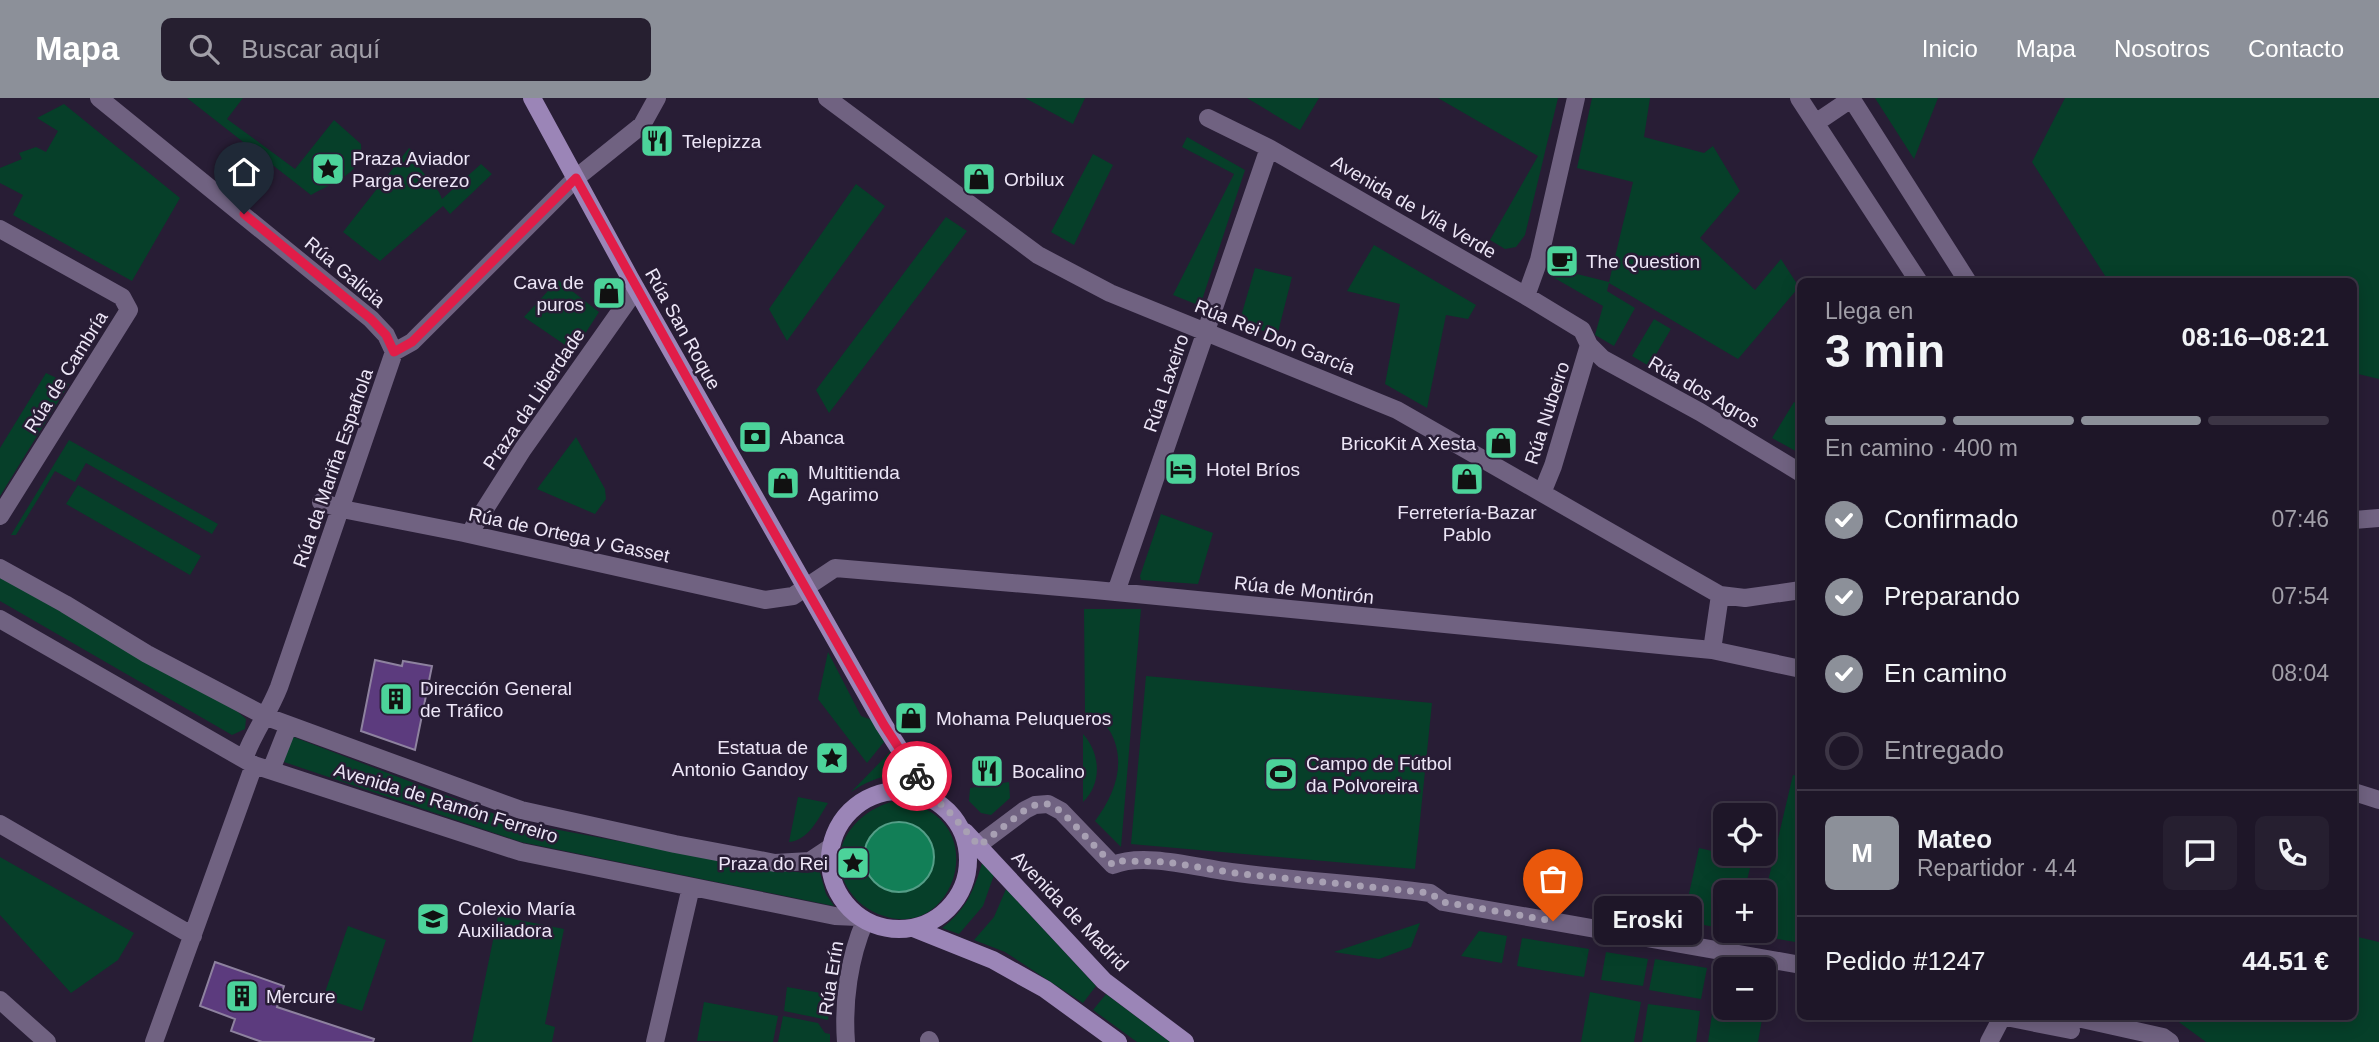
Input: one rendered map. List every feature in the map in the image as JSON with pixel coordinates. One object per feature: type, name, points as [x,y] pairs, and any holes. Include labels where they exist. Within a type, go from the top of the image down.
[{"type":"street","name":"Rúa Galicia","points":[[99,98],[371,319],[386,335],[394,352]]},
{"type":"street","name":"Rúa San Roque","points":[[532,98],[636,289],[805,584]]},
{"type":"street","name":"Rúa da Mariña Española","points":[[267,717],[342,509],[394,352],[412,342],[576,178],[642,125],[657,98]]},
{"type":"street","name":"Rúa Rei Don García","points":[[827,98],[1038,255],[1110,293],[1397,410],[1720,596]]},
{"type":"street","points":[[1526,296],[1539,260],[1576,98]]},
{"type":"street","points":[[1799,98],[1916,278]]},
{"type":"street","points":[[1817,122],[1851,98],[1965,278]]},
{"type":"street","name":"Avenida de Vila Verde","points":[[1208,118],[1269,148],[1526,296],[1582,330],[1589,345]]},
{"type":"street","name":"Rúa Laxeiro","points":[[1116,592],[1269,148]]},
{"type":"street","name":"Rúa de Cambría","points":[[0,229],[122,297],[128,310],[0,516]]},
{"type":"street","name":"Praza da Liberdade","points":[[469,534],[523,449],[636,289]]},
{"type":"street","name":"Rúa dos Agros","points":[[1589,345],[1602,359],[1700,412],[1797,471]]},
{"type":"street","name":"Rúa Nubeiro","points":[[1542,494],[1589,345]]},
{"type":"street","name":"Rúa de Ortega y Gasset","points":[[321,502],[342,509],[469,534],[765,600],[785,599],[805,584]]},
{"type":"street","points":[[2357,520],[2379,518]]},
{"type":"street","name":"Avenida de Ramón Ferreiro","points":[[0,568],[147,654],[288,727],[541,815],[775,863],[800,864],[810,861],[831,847]]},
{"type":"street","name":"Rúa de Montirón","points":[[805,584],[835,569],[1116,592],[1712,650],[1797,668]]},
{"type":"street","points":[[805,584],[895,743],[931,798]]},
{"type":"street","points":[[1712,650],[1720,596],[1745,598],[1797,591]]},
{"type":"street","name":"Avenida de Ramón Ferreiro","points":[[0,619],[256,765],[521,852],[835,916],[862,919]]},
{"type":"street","points":[[256,765],[253,735],[267,717]]},
{"type":"street","points":[[154,1042],[256,765],[288,727]]},
{"type":"street","points":[[931,798],[911,792],[889,791],[869,798],[844,818],[831,847],[830,867],[834,886],[844,903],[862,919],[889,929],[914,929],[1004,966],[1045,989],[1118,1042]]},
{"type":"street","points":[[2357,793],[2379,800]]},
{"type":"street","name":"Avenida de Madrid","points":[[931,798],[944,806],[974,849],[1104,981],[1185,1042]]},
{"type":"street","points":[[914,929],[933,921],[951,908],[963,890],[974,849],[1035,805],[1056,806],[1113,865],[1122,861],[1167,862],[1234,873],[1430,893],[1443,902],[1797,964]]},
{"type":"street","points":[[0,824],[193,936]]},
{"type":"street","points":[[655,1042],[691,887]]},
{"type":"street","name":"Rúa Erín","points":[[846,1042],[843,1012],[862,919]]},
{"type":"street","points":[[0,1000],[47,1042]]},
{"type":"street","points":[[1989,1042],[2002,1020]]},
{"type":"street","points":[[2026,1020],[2163,1037],[2170,1042]]},
{"type":"shaded area","points":[[187,98],[243,98],[227,119],[295,169],[334,120],[361,144],[358,163],[345,176],[311,195]]},
{"type":"shaded area","points":[[1025,98],[1085,98],[1073,124]]},
{"type":"shaded area","points":[[1247,98],[1319,98],[1300,130]]},
{"type":"shaded area","points":[[1438,98],[1558,98],[1525,235],[1516,247],[1505,249],[1490,240],[1538,156]]},
{"type":"shaded area","points":[[1592,98],[1650,98],[1644,137],[1704,153],[1713,146],[1740,191],[1700,238],[1755,290],[1781,259],[1797,284],[1797,289],[1738,359],[1609,283],[1607,291],[1635,308],[1614,346],[1595,335],[1603,306],[1551,276],[1553,268],[1609,282],[1633,182],[1577,168]]},
{"type":"shaded area","points":[[1875,98],[1938,98],[1914,159]]},
{"type":"shaded area","points":[[2065,98],[2379,98],[2379,379],[2357,374],[2357,278],[2106,278],[2032,162]]},
{"type":"shaded area","points":[[64,104],[180,198],[132,281],[13,215],[23,195],[0,183],[0,168],[22,159],[19,153],[36,147],[46,152],[58,131],[37,118]]},
{"type":"shaded area","points":[[1187,137],[1245,170],[1201,303],[1198,305],[1173,295],[1234,174],[1182,147]]},
{"type":"shaded area","points":[[409,148],[414,152],[410,156],[442,199],[481,164],[492,174],[450,214],[443,206],[380,261],[343,232]]},
{"type":"shaded area","points":[[1093,154],[1113,165],[1074,245],[1051,232]]},
{"type":"shaded area","points":[[856,184],[885,206],[787,341],[769,309]]},
{"type":"shaded area","points":[[946,217],[967,231],[829,413],[816,390]]},
{"type":"shaded area","points":[[1374,245],[1476,305],[1468,319],[1446,315],[1427,408],[1385,384],[1400,304],[1347,291]]},
{"type":"shaded area","points":[[1255,268],[1292,277],[1277,336],[1245,324],[1242,313]]},
{"type":"shaded area","points":[[558,280],[599,312],[574,351],[524,317]]},
{"type":"shaded area","points":[[1654,319],[1671,329],[1649,366],[1632,356]]},
{"type":"shaded area","points":[[46,373],[69,384],[0,496],[0,448]]},
{"type":"shaded area","points":[[1794,402],[1797,404],[1797,452],[1772,438]]},
{"type":"shaded area","points":[[576,437],[605,489],[606,499],[595,514],[537,489]]},
{"type":"shaded area","points":[[69,440],[218,524],[212,534],[86,463],[75,482],[55,471],[16,535],[11,535]]},
{"type":"shaded area","points":[[78,485],[201,556],[190,575],[66,504]]},
{"type":"shaded area","points":[[1161,514],[1213,533],[1198,584],[1141,580],[1140,576]]},
{"type":"shaded area","points":[[0,577],[238,712],[246,719],[245,729],[232,735],[0,601]]},
{"type":"shaded area","points":[[1084,609],[1141,609],[1121,847],[1095,821],[1113,790],[1118,756],[1109,730],[1085,713]]},
{"type":"shaded area","points":[[828,652],[861,716],[872,720],[884,742],[867,763],[818,699]]},
{"type":"shaded area","name":"Campo de Fútbol da Polvoreira","points":[[1146,676],[1432,703],[1415,869],[1131,844]]},
{"type":"shaded area","points":[[1083,734],[1093,751],[1097,769],[1094,787],[1083,802]]},
{"type":"shaded area","points":[[291,736],[516,822],[773,870],[808,873],[819,869],[826,894],[834,906],[521,842],[284,762]]},
{"type":"shaded area","points":[[890,752],[907,777],[878,778],[851,792]]},
{"type":"shaded area","points":[[1793,775],[1797,776],[1797,942],[1776,939],[1776,880],[1768,880],[1772,866],[1776,866],[1776,847]]},
{"type":"shaded area","points":[[1009,782],[1010,798],[991,815],[981,813],[969,801],[970,788]]},
{"type":"shaded area","points":[[798,797],[828,803],[807,833],[789,842]]},
{"type":"shaded area","name":"Praza do Rei","points":[[891,802],[924,809],[945,824],[955,846],[955,870],[947,892],[932,909],[910,919],[884,916],[868,909],[847,887],[841,873],[842,846],[847,834],[855,824],[878,807]],"holes":[[[895,822],[933,847],[932,870],[918,887],[865,866],[866,850],[871,838]]]},
{"type":"shaded area","points":[[899,822],[924,832],[934,857],[924,882],[899,892],[874,882],[864,857],[874,832]]},
{"type":"shaded area","points":[[1699,848],[1713,851],[1713,866],[1750,866],[1747,880],[1713,880],[1713,927],[1683,921]]},
{"type":"shaded area","points":[[0,857],[134,933],[118,960],[71,993],[0,915]]},
{"type":"shaded area","points":[[982,863],[994,875],[983,906],[959,934],[942,928],[957,915],[968,900]]},
{"type":"shaded area","points":[[1006,889],[1096,986],[1083,1003],[1005,952],[974,940],[994,917]]},
{"type":"shaded area","points":[[498,916],[564,929],[545,1024],[555,1027],[552,1042],[472,1042]]},
{"type":"shaded area","points":[[1420,923],[1411,947],[1379,959],[1334,952]]},
{"type":"shaded area","points":[[348,926],[386,940],[362,1011],[323,998]]},
{"type":"shaded area","points":[[1479,931],[1507,936],[1502,963],[1461,956]]},
{"type":"shaded area","points":[[2357,937],[2379,942],[2379,1042],[2206,1042],[2176,1020],[2357,1020]]},
{"type":"shaded area","points":[[1522,938],[1589,949],[1584,977],[1517,966]]},
{"type":"shaded area","points":[[1606,952],[1648,959],[1643,986],[1601,980]]},
{"type":"shaded area","points":[[1655,959],[1707,968],[1701,999],[1649,990]]},
{"type":"shaded area","points":[[787,987],[832,995],[828,1020],[784,1011]]},
{"type":"shaded area","points":[[1590,992],[1641,1002],[1634,1042],[1581,1042]]},
{"type":"shaded area","points":[[1106,994],[1170,1042],[1137,1042],[1093,1010]]},
{"type":"shaded area","points":[[704,1002],[778,1016],[773,1042],[697,1041]]},
{"type":"shaded area","points":[[1648,1004],[1700,1011],[1696,1042],[1642,1042]]},
{"type":"shaded area","points":[[1713,1008],[1713,1020],[1762,1020],[1758,1042],[1708,1042]]},
{"type":"shaded area","points":[[783,1016],[818,1023],[825,1033],[830,1034],[830,1042],[778,1042]]},
{"type":"building","name":"Dirección General de Tráfico","points":[[375,660],[402,666],[403,661],[432,666],[415,750],[361,731]]},
{"type":"building","name":"Mercure","points":[[215,962],[284,986],[277,1007],[374,1039],[373,1042],[262,1042],[231,1031],[235,1019],[200,1006]]},
{"type":"way so far","points":[[917,776],[931,798],[944,806],[962,830],[979,846],[1025,810],[1035,805],[1048,804],[1056,806],[1113,865],[1122,861],[1167,862],[1234,873],[1395,888],[1430,893],[1443,902],[1553,921]]},
{"type":"place","name":"Telepizza","points":[[657,141]]},
{"type":"place","name":"Praza Aviador Parga Cerezo","points":[[328,169]]},
{"type":"place","name":"Orbilux","points":[[979,179]]},
{"type":"place","name":"The Question","points":[[1562,261]]},
{"type":"place","name":"Cava de puros","points":[[609,293]]},
{"type":"place","name":"Abanca","points":[[755,437]]},
{"type":"place","name":"BricoKit A Xesta","points":[[1501,443]]},
{"type":"place","name":"Hotel Bríos","points":[[1181,469]]},
{"type":"place","name":"Ferretería-Bazar Pablo","points":[[1467,479]]},
{"type":"place","name":"Multitienda Agarimo","points":[[783,483]]},
{"type":"place","name":"Dirección General de Tráfico","points":[[396,699]]},
{"type":"place","name":"Mohama Peluqueros","points":[[911,718]]},
{"type":"place","name":"Estatua de Antonio Gandoy","points":[[832,758]]},
{"type":"place","name":"Bocalino","points":[[987,771]]},
{"type":"place","name":"Campo de Fútbol da Polvoreira","points":[[1281,774]]},
{"type":"place","name":"Praza do Rei","points":[[853,863]]},
{"type":"place","name":"Colexio María Auxiliadora","points":[[433,919]]},
{"type":"place","name":"Eroski","points":[[1553,921]]},
{"type":"place","name":"Mercure","points":[[242,996]]},
{"type":"route","points":[[244,214],[371,319],[386,335],[394,352],[412,342],[576,178],[727,450],[884,725],[917,776]]}]
